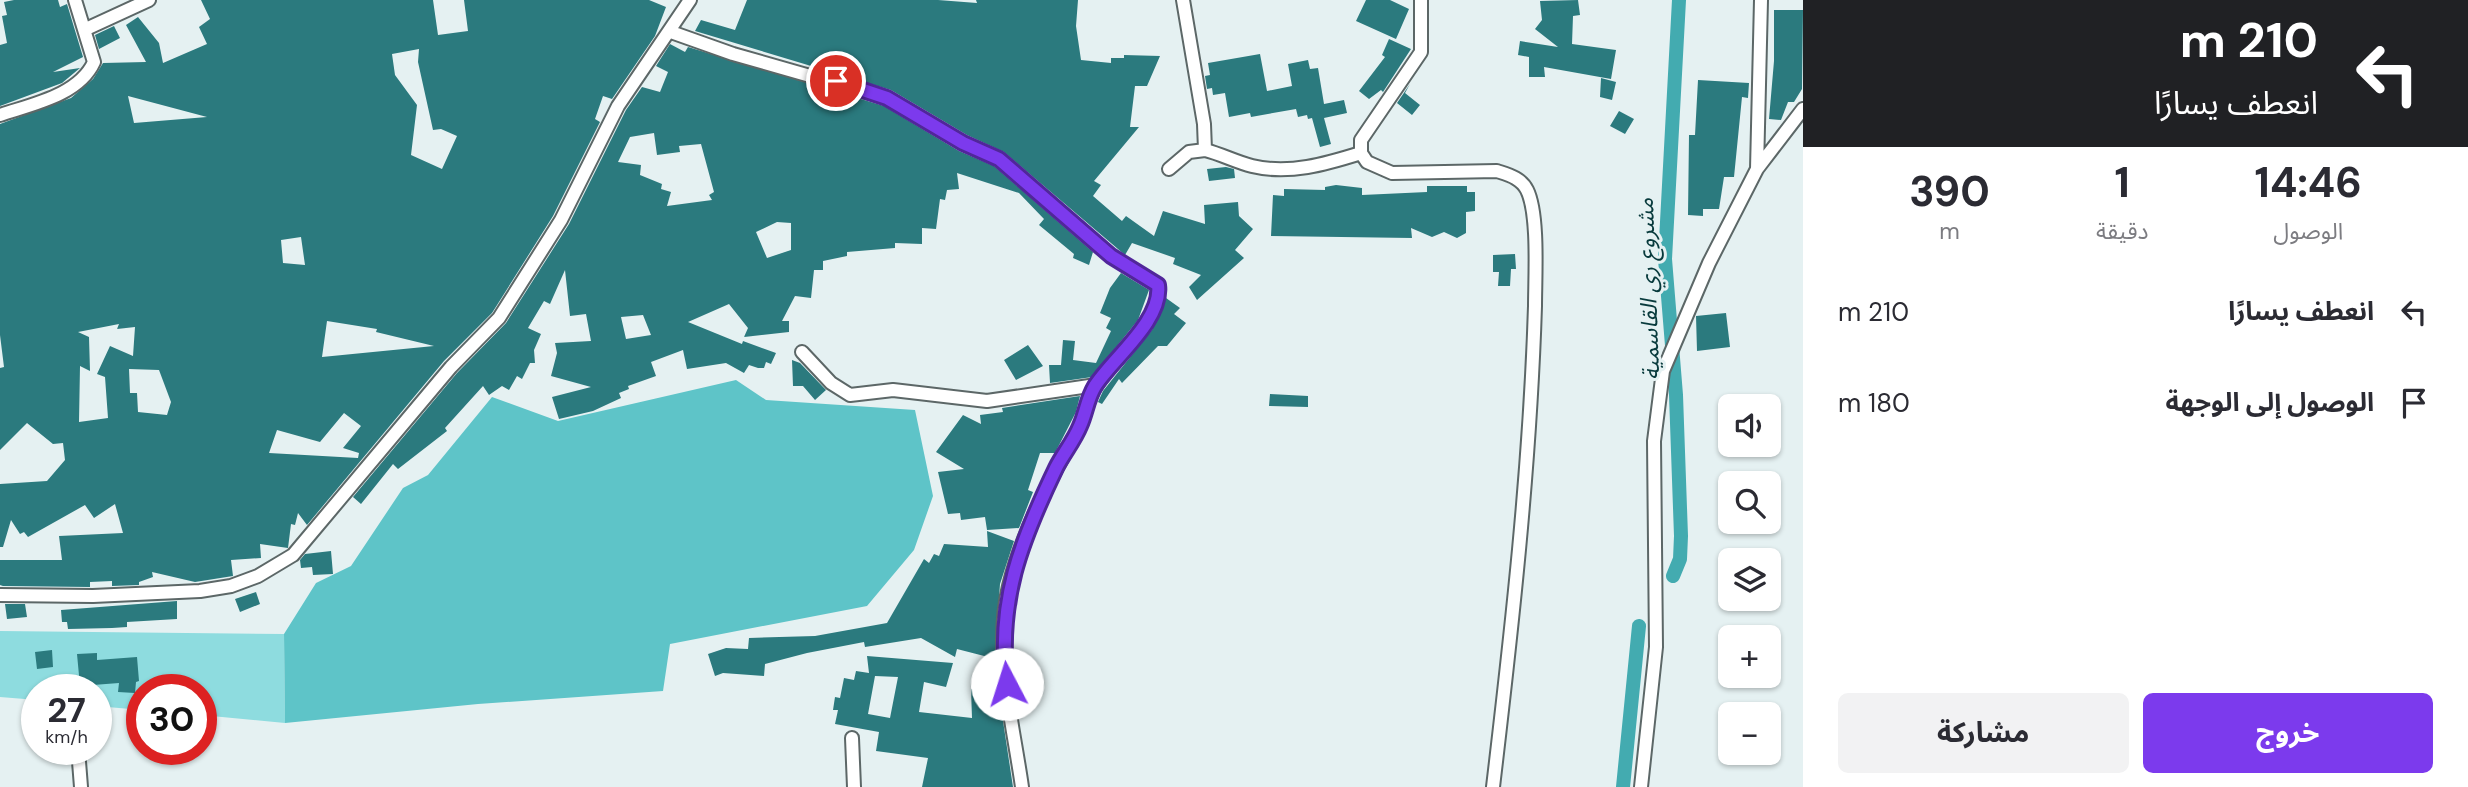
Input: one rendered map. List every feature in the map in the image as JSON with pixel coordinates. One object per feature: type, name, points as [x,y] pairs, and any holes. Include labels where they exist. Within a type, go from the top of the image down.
[{"type":"street","points":[[0,115],[74,88],[88,77],[94,62],[75,0]]},
{"type":"street","points":[[86,29],[149,0]]},
{"type":"street","points":[[0,595],[93,596],[200,591],[232,586],[258,576],[293,555],[451,367],[499,318],[561,220],[618,106],[691,0]]},
{"type":"street","points":[[1183,0],[1182,9],[1204,124],[1205,150]]},
{"type":"street","points":[[1421,0],[1421,52],[1361,140],[1361,153],[1367,162],[1392,173],[1413,170],[1497,171],[1520,181],[1531,200],[1536,265],[1533,359],[1513,622],[1493,787]]},
{"type":"street","points":[[1757,169],[1760,0]]},
{"type":"street","points":[[671,32],[733,54],[887,98],[963,143],[999,159],[1111,256],[1158,285],[1160,298],[1133,344],[1096,385],[1079,428],[1056,468],[1009,587],[1004,661],[1022,787]]},
{"type":"street","points":[[1641,787],[1656,648],[1654,441],[1663,371],[1757,169],[1803,109]]},
{"type":"street","points":[[1169,169],[1189,152],[1205,150],[1248,165],[1284,170],[1329,163],[1361,153]]},
{"type":"street","points":[[802,352],[831,383],[850,394],[894,390],[987,401],[1096,385]]},
{"type":"street","points":[[852,738],[854,787]]},
{"type":"street","points":[[79,765],[81,787]]},
{"type":"shaded area","points":[[736,380],[766,400],[915,410],[933,496],[914,550],[867,606],[670,644],[663,691],[478,704],[285,723],[284,634],[316,583],[351,566],[403,488],[428,475],[492,397],[558,421]]},
{"type":"shaded area","points":[[0,631],[284,634],[285,723],[217,717],[217,674],[126,674],[126,709],[112,707],[112,674],[21,674],[21,699],[0,697]]},
{"type":"building","points":[[58,0],[60,7],[67,4],[83,57],[53,72],[80,68],[62,83],[0,106],[0,45],[7,43],[2,16],[7,15],[4,2]]},
{"type":"building","points":[[201,0],[433,0],[438,35],[468,31],[464,0],[649,0],[666,7],[655,36],[612,99],[603,96],[595,119],[600,122],[553,216],[492,313],[444,361],[307,525],[298,513],[295,525],[291,524],[288,548],[260,544],[261,558],[231,560],[233,576],[195,582],[152,572],[153,577],[139,582],[139,585],[112,586],[112,581],[90,582],[90,587],[0,585],[0,560],[62,560],[59,536],[123,533],[115,504],[94,518],[85,505],[28,537],[24,532],[20,534],[11,520],[3,547],[0,547],[0,484],[47,481],[65,460],[63,443],[53,444],[27,423],[0,450],[0,368],[4,367],[0,335],[0,124],[71,98],[93,79],[103,63],[146,62],[126,25],[138,17],[159,43],[163,63],[207,44],[199,27],[210,19]],"holes":[[[419,49],[418,62],[433,130],[441,129],[457,136],[442,169],[411,155],[417,105],[395,75],[392,54]],[[128,96],[207,117],[134,123]],[[301,237],[305,265],[283,263],[281,240]],[[327,321],[377,329],[376,332],[434,346],[322,357]],[[119,324],[117,329],[135,327],[133,356],[110,346],[97,374],[105,377],[108,418],[79,422],[80,366],[90,371],[89,337],[78,332]],[[129,369],[159,370],[171,402],[167,415],[138,412],[137,393],[130,393]],[[344,413],[361,426],[343,448],[359,453],[358,458],[269,453],[277,430],[320,442]]]},
{"type":"building","points":[[747,0],[938,0],[977,3],[976,0],[1078,0],[1076,26],[1081,60],[1111,63],[1111,58],[1124,58],[1124,55],[1160,56],[1147,86],[1135,86],[1130,127],[1139,127],[1094,181],[1101,185],[1093,196],[1122,221],[1126,216],[1154,236],[1163,211],[1205,224],[1204,205],[1238,202],[1239,216],[1253,229],[1235,250],[1244,258],[1197,300],[1189,287],[1201,275],[1173,264],[1175,258],[1132,243],[1125,255],[1004,152],[967,135],[891,90],[695,31],[701,20],[735,30]]},
{"type":"building","points":[[1366,0],[1390,0],[1409,9],[1396,39],[1356,21]]},
{"type":"building","points":[[1578,0],[1580,15],[1573,16],[1572,44],[1616,50],[1611,79],[1544,67],[1545,77],[1529,77],[1529,57],[1518,55],[1520,41],[1558,47],[1535,29],[1542,20],[1540,1]]},
{"type":"building","points":[[1774,10],[1803,10],[1802,89],[1794,102],[1788,102],[1781,120],[1769,119],[1774,61]]},
{"type":"building","points":[[114,26],[120,38],[99,49],[95,35]]},
{"type":"building","points":[[1389,39],[1411,49],[1383,92],[1381,90],[1369,99],[1359,91],[1385,57],[1382,55]]},
{"type":"building","points":[[670,44],[685,52],[688,47],[884,106],[959,151],[994,166],[1093,252],[1089,265],[1073,258],[1074,254],[1039,225],[1044,219],[1019,193],[957,173],[959,189],[947,190],[945,200],[940,199],[936,229],[922,228],[922,244],[895,243],[895,248],[847,252],[847,256],[823,261],[823,270],[814,270],[811,298],[795,296],[782,321],[789,321],[789,332],[744,337],[748,328],[729,304],[688,322],[742,344],[743,341],[776,353],[771,364],[766,362],[764,368],[749,365],[744,373],[726,363],[687,369],[683,350],[651,362],[656,376],[628,386],[629,389],[619,393],[621,398],[593,411],[559,419],[552,397],[591,387],[551,376],[557,353],[555,343],[591,341],[586,314],[570,316],[565,270],[550,304],[544,301],[528,328],[541,334],[534,350],[535,363],[530,363],[522,379],[517,376],[509,390],[502,386],[489,395],[483,386],[445,428],[447,431],[398,469],[393,464],[361,504],[353,497],[457,373],[506,323],[569,224],[626,110],[642,87],[660,92],[668,72],[656,66]],"holes":[[[654,133],[657,155],[680,152],[679,146],[701,144],[714,192],[709,195],[712,200],[667,206],[671,192],[661,189],[662,184],[640,175],[641,165],[618,162],[630,137]],[[777,222],[791,223],[791,250],[767,258],[756,232]],[[643,315],[651,335],[626,339],[621,317]]]},
{"type":"building","points":[[1260,54],[1267,91],[1292,86],[1288,64],[1308,60],[1310,69],[1318,68],[1324,104],[1344,100],[1347,113],[1324,118],[1331,144],[1320,147],[1312,118],[1308,119],[1307,115],[1298,117],[1296,109],[1251,117],[1250,113],[1229,117],[1225,93],[1213,95],[1212,88],[1207,89],[1205,76],[1210,75],[1208,63]]},
{"type":"building","points":[[1601,78],[1616,82],[1612,100],[1600,97]]},
{"type":"building","points":[[1698,80],[1749,83],[1748,98],[1742,97],[1734,177],[1724,177],[1719,209],[1703,209],[1703,216],[1688,215],[1689,135],[1695,135]]},
{"type":"building","points":[[1410,84],[1405,93],[1420,105],[1412,115],[1397,103]]},
{"type":"building","points":[[1619,111],[1634,119],[1625,134],[1610,126]]},
{"type":"building","points":[[1207,169],[1234,169],[1235,178],[1209,181]]},
{"type":"building","points":[[1336,185],[1362,188],[1362,195],[1427,192],[1427,186],[1467,186],[1467,192],[1475,192],[1475,211],[1466,212],[1466,233],[1457,238],[1444,232],[1432,237],[1411,228],[1412,238],[1271,236],[1273,195],[1284,196],[1284,189],[1325,190],[1325,187]]},
{"type":"building","points":[[1515,254],[1516,269],[1511,269],[1510,286],[1498,286],[1499,272],[1493,272],[1493,255]]},
{"type":"building","points":[[1121,273],[1149,290],[1138,320],[1092,377],[1050,383],[1049,365],[1061,365],[1063,340],[1075,341],[1073,360],[1096,363],[1111,331],[1106,328],[1111,318],[1100,313],[1110,288]]},
{"type":"building","points":[[1166,298],[1180,308],[1174,314],[1186,323],[1167,346],[1158,346],[1122,383],[1119,379],[1102,404],[1098,402],[1103,391],[1152,330]]},
{"type":"building","points":[[1726,313],[1730,347],[1697,351],[1696,316]]},
{"type":"building","points":[[1028,345],[1043,366],[1016,380],[1004,360]]},
{"type":"building","points":[[792,360],[800,363],[826,390],[815,400],[803,386],[793,386]]},
{"type":"building","points":[[1270,394],[1308,396],[1308,407],[1269,406]]},
{"type":"building","points":[[1080,396],[1076,412],[1055,453],[1040,453],[1028,490],[1033,492],[1019,528],[987,530],[985,517],[961,520],[960,513],[948,514],[938,472],[964,469],[936,452],[963,415],[981,424],[980,415],[1003,412],[1002,408]]},
{"type":"building","points":[[987,531],[1014,541],[1000,584],[995,653],[992,658],[957,649],[955,657],[921,638],[865,647],[864,642],[807,653],[765,664],[764,676],[723,673],[715,676],[708,654],[726,648],[748,649],[749,638],[815,636],[887,623],[924,559],[929,563],[934,554],[939,556],[944,544],[988,547]]},
{"type":"building","points":[[331,551],[333,574],[313,575],[312,567],[301,568],[300,560],[305,554]]},
{"type":"building","points":[[256,592],[260,604],[240,612],[235,599]]},
{"type":"building","points":[[177,601],[177,619],[127,622],[127,627],[112,628],[68,629],[67,622],[62,622],[61,610]]},
{"type":"building","points":[[5,604],[25,604],[27,617],[7,619]]},
{"type":"building","points":[[52,650],[53,667],[37,669],[35,652]]},
{"type":"building","points":[[97,653],[97,660],[137,657],[138,674],[126,674],[126,692],[118,692],[119,683],[112,684],[112,674],[79,674],[77,654]]},
{"type":"building","points":[[867,656],[953,663],[946,687],[924,682],[919,712],[972,718],[971,689],[998,688],[1013,787],[922,787],[928,758],[876,751],[879,732],[835,724],[838,710],[833,710],[835,697],[840,698],[844,678],[854,680],[856,671],[869,673]],"holes":[[[875,676],[898,677],[890,718],[868,714]]]},
{"type":"waterway","name":"مشروع ري القاسمية","points":[[1673,576],[1680,559],[1681,536],[1676,395],[1665,259],[1679,0]]},
{"type":"waterway","name":"مشروع ري القاسمية","points":[[1623,787],[1639,626]]},
{"type":"route","points":[[836,81],[887,98],[901,108],[937,125],[963,143],[999,159],[1111,256],[1158,285],[1160,298],[1133,344],[1096,385],[1079,428],[1056,468],[1025,540],[1012,575],[1006,606],[1004,661],[1007,684]]}]
